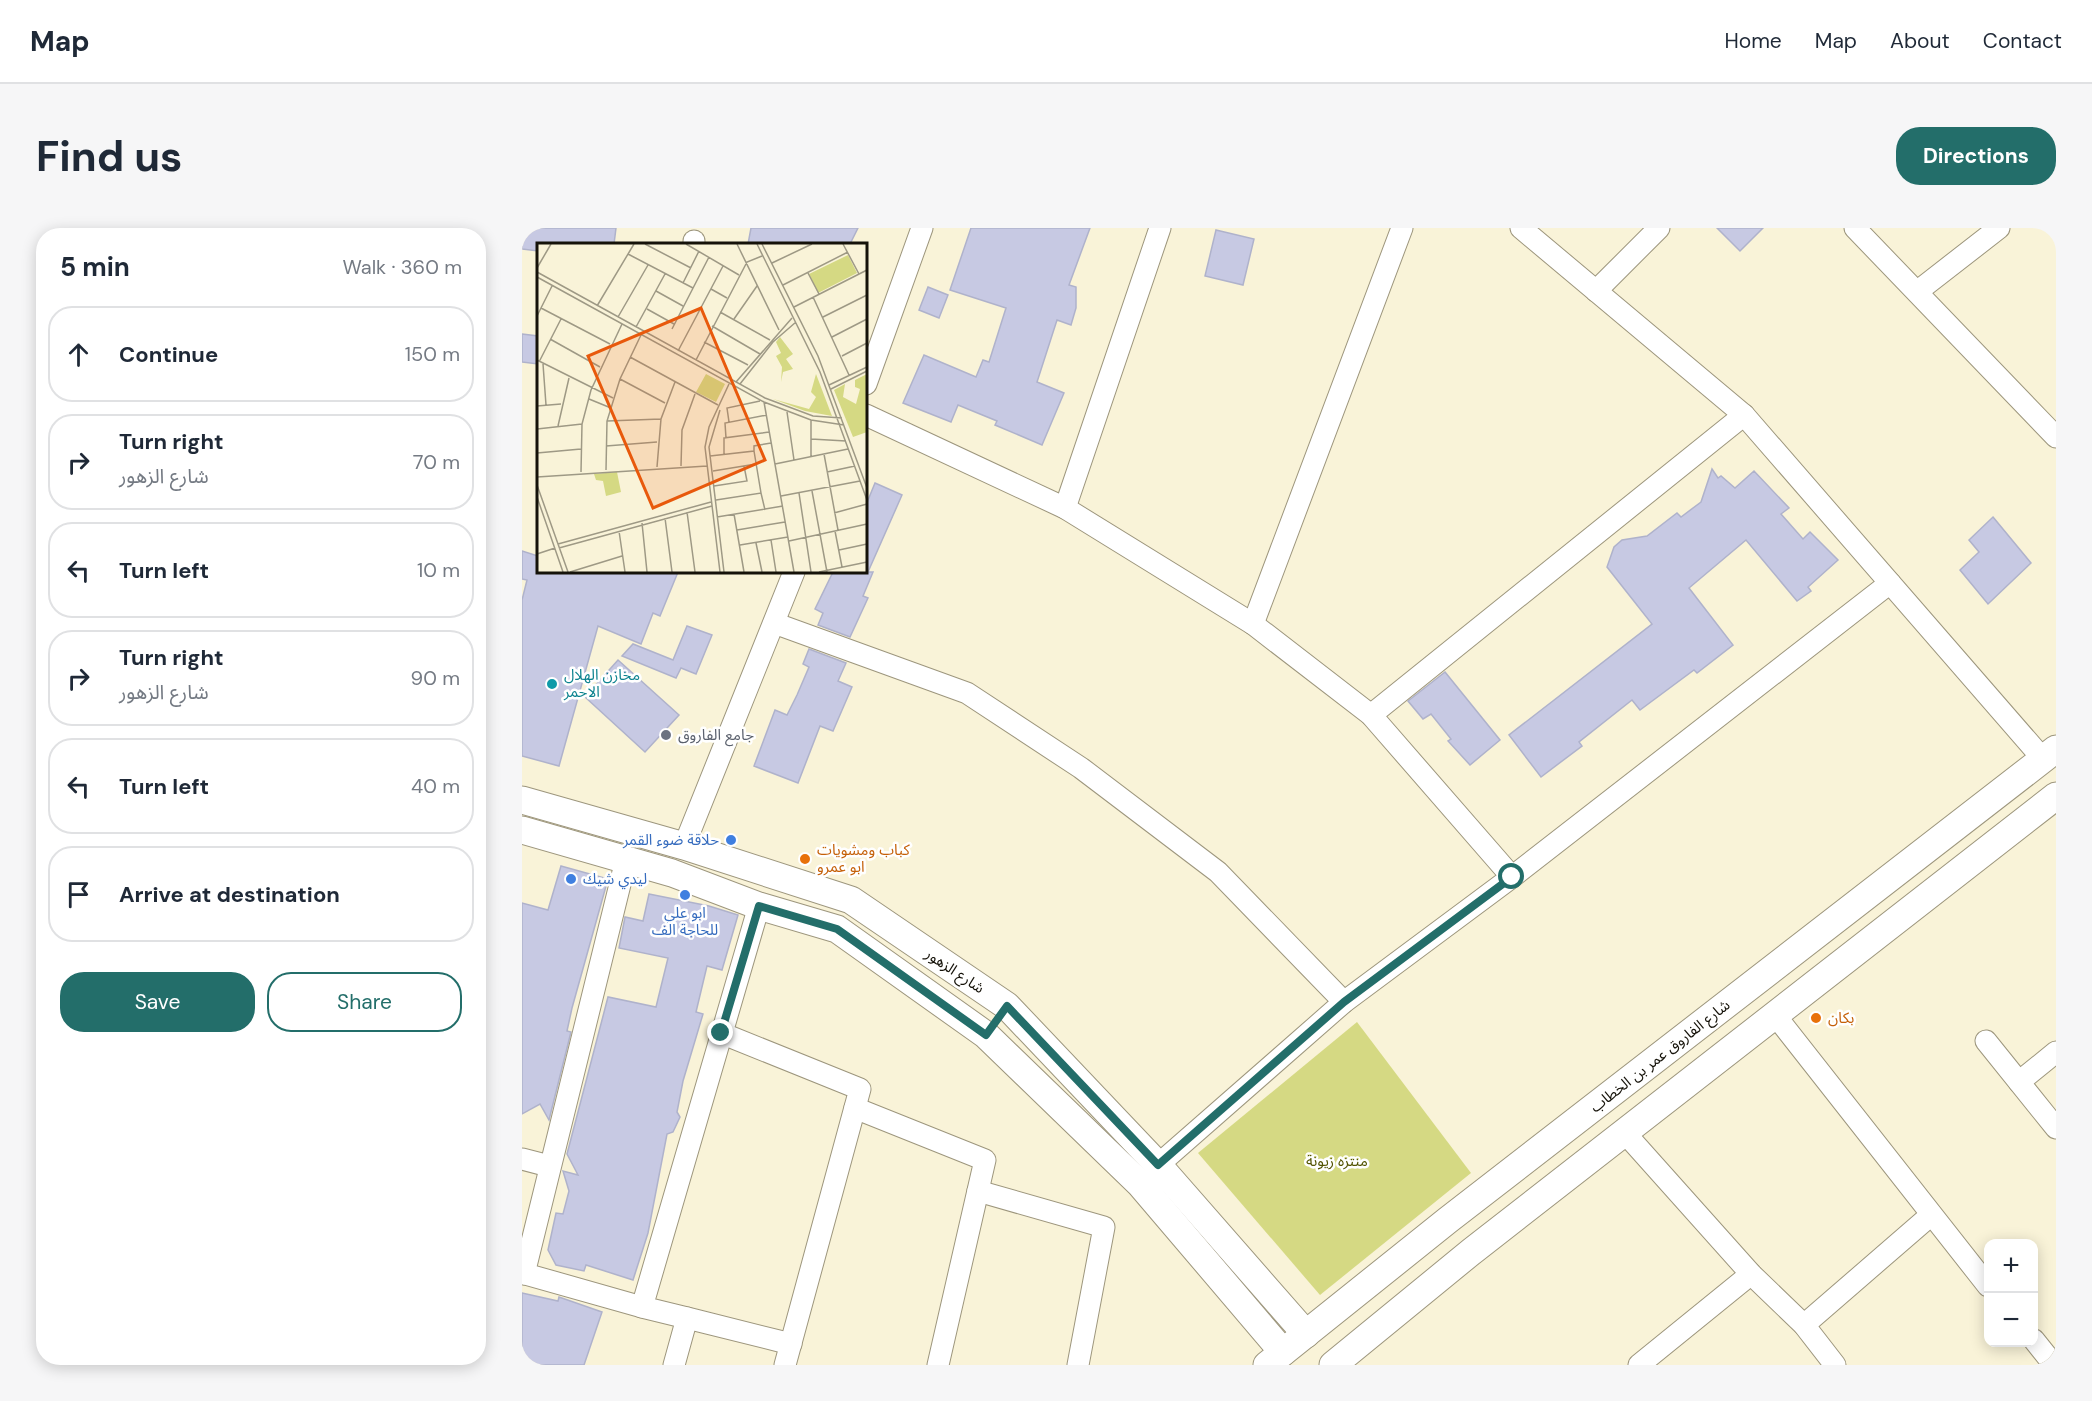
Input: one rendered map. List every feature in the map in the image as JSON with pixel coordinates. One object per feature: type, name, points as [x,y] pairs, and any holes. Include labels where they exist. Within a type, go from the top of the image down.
[{"type":"main road","name":"شارع الفاروق عمر بن الخطاب","points":[[1275,1358],[1448,1220],[2050,754]]},
{"type":"main road","points":[[1334,1365],[1471,1252],[2056,796]]},
{"type":"main road","name":"شارع الزهور","points":[[522,800],[684,846],[851,900],[1007,1006],[1158,1165],[1306,1334]]},
{"type":"main road","points":[[522,830],[672,873],[759,906],[837,929],[986,1035],[1140,1184],[1275,1358]]},
{"type":"main road","points":[[986,1035],[1007,1006]]},
{"type":"street","points":[[867,381],[922,228]]},
{"type":"street","points":[[1065,508],[1160,228]]},
{"type":"street","points":[[1253,624],[1402,228]]},
{"type":"street","points":[[1596,291],[1659,228]]},
{"type":"street","points":[[1855,228],[2056,437]]},
{"type":"street","points":[[1918,291],[1998,228]]},
{"type":"street","points":[[1526,229],[1743,415],[1890,583],[2050,754]]},
{"type":"street","points":[[867,415],[1065,508],[1253,624],[1371,716],[1512,877]]},
{"type":"street","points":[[1371,716],[1743,415]]},
{"type":"street","points":[[684,846],[794,573]]},
{"type":"street","points":[[1158,1165],[1344,1002],[1512,877],[1890,583]]},
{"type":"street","points":[[774,623],[967,693],[1082,768],[1218,872],[1344,1002]]},
{"type":"street","points":[[626,860],[523,1273],[642,1307],[791,1344]]},
{"type":"street","points":[[642,1307],[759,906]]},
{"type":"street","points":[[1775,1015],[1930,1215],[1984,1280]]},
{"type":"street","points":[[721,1033],[860,1089],[785,1365]]},
{"type":"street","points":[[1986,1041],[2056,1128]]},
{"type":"street","points":[[2019,1082],[2056,1052]]},
{"type":"street","points":[[855,1108],[985,1160],[938,1365]]},
{"type":"street","points":[[1625,1133],[1751,1274],[1804,1325],[1835,1365]]},
{"type":"street","points":[[522,1159],[549,1166]]},
{"type":"street","points":[[978,1191],[1104,1227],[1078,1365]]},
{"type":"street","points":[[1804,1325],[1930,1215]]},
{"type":"street","points":[[1639,1365],[1751,1274]]},
{"type":"street","points":[[674,1365],[687,1318]]},
{"type":"street","points":[[2038,1346],[2054,1365]]},
{"type":"green space","name":"منتزه زيونة","points":[[1357,1022],[1471,1173],[1320,1295],[1198,1153]]},
{"type":"building","points":[[522,228],[616,228],[614,243],[537,243],[537,251],[522,249]]},
{"type":"building","points":[[751,228],[858,228],[850,243],[748,243]]},
{"type":"building","points":[[971,228],[1090,228],[1069,285],[1076,287],[1076,308],[1071,325],[1057,320],[1037,382],[1064,393],[1042,445],[995,425],[997,421],[958,405],[951,422],[903,403],[924,355],[976,377],[983,360],[989,362],[1006,308],[950,290]]},
{"type":"building","points":[[1717,228],[1763,228],[1740,251]]},
{"type":"building","points":[[1216,230],[1254,239],[1243,285],[1205,276]]},
{"type":"building","points":[[928,287],[948,295],[939,318],[919,310]]},
{"type":"building","points":[[522,334],[537,336],[537,364],[522,362]]},
{"type":"building","points":[[1712,469],[1718,478],[1721,476],[1735,488],[1754,471],[1789,508],[1781,514],[1803,539],[1810,532],[1838,560],[1808,587],[1811,591],[1797,601],[1746,540],[1689,588],[1733,645],[1697,673],[1694,670],[1640,710],[1632,700],[1579,742],[1582,746],[1541,777],[1509,735],[1652,624],[1607,567],[1614,547],[1622,540],[1647,536],[1677,513],[1681,517],[1701,502]]},
{"type":"building","points":[[875,483],[902,495],[868,572],[873,572],[863,596],[868,598],[850,637],[818,625],[823,613],[815,609],[833,573],[867,573],[867,503]]},
{"type":"building","points":[[1993,517],[2031,563],[1988,604],[1960,570],[1979,552],[1969,540]]},
{"type":"building","points":[[522,551],[537,556],[537,573],[678,573],[660,616],[653,613],[641,644],[598,626],[559,766],[522,756],[522,600],[527,580],[522,579]]},
{"type":"building","points":[[687,626],[712,635],[696,674],[681,668],[676,678],[622,656],[633,644],[673,660]]},
{"type":"building","points":[[809,649],[846,663],[838,681],[852,687],[833,731],[820,726],[798,783],[754,766],[775,710],[787,715],[797,695],[809,667],[803,664]]},
{"type":"building","points":[[618,660],[679,715],[645,752],[585,697]]},
{"type":"building","points":[[1445,672],[1500,740],[1470,765],[1448,741],[1451,739],[1431,714],[1423,719],[1408,701]]},
{"type":"building","points":[[561,866],[608,879],[572,1008],[567,1031],[571,1032],[549,1120],[540,1104],[522,1114],[522,903],[548,910]]},
{"type":"building","points":[[649,894],[709,906],[738,915],[722,970],[707,966],[696,1012],[703,1014],[683,1081],[677,1112],[680,1117],[673,1132],[667,1134],[648,1233],[633,1280],[586,1265],[584,1271],[556,1265],[548,1250],[556,1213],[563,1214],[569,1191],[563,1171],[578,1175],[567,1154],[608,997],[656,1007],[668,958],[619,948],[625,917],[643,921]]},
{"type":"building","points":[[522,1293],[558,1301],[559,1297],[602,1312],[584,1365],[522,1365]]},
{"type":"place","name":"مخازن الهلال الاحمر","points":[[552,684]]},
{"type":"place","name":"جامع الفاروق","points":[[666,735]]},
{"type":"place","name":"حلاقة ضوء القمر","points":[[731,840]]},
{"type":"place","name":"كباب ومشويات ابو عمرو","points":[[805,859]]},
{"type":"place","name":"ليدي شيك","points":[[571,879]]},
{"type":"place","name":"ابو علي للحاجة الف","points":[[685,895]]},
{"type":"place","name":"بكان","points":[[1816,1018]]},
{"type":"route","points":[[721,1033],[759,906],[837,929],[986,1035],[1007,1006],[1158,1165],[1344,1002],[1512,877]]}]
